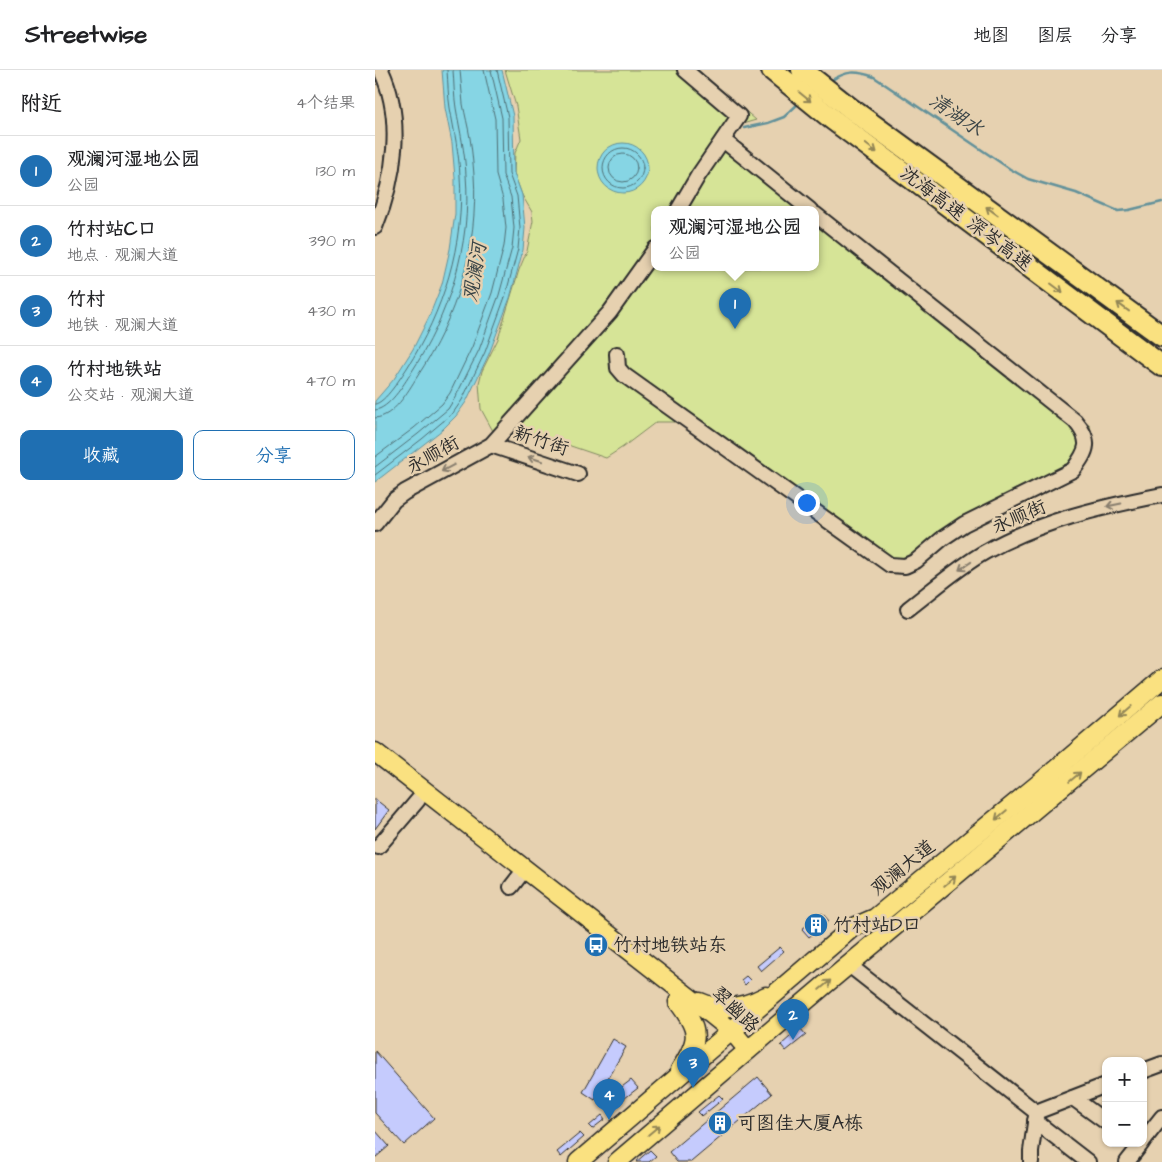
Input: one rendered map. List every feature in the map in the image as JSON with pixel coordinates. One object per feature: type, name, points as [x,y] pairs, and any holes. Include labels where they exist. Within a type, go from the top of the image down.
[{"type":"highway","name":"沈海高速 深岑高速","points":[[802,70],[850,108],[1162,336]]},
{"type":"highway","name":"沈海高速 深岑高速","points":[[775,73],[832,119],[1162,366]]},
{"type":"main road","name":"观澜大道","points":[[577,1162],[852,928],[875,918],[1042,781],[1162,679]]},
{"type":"main road","name":"观澜大道","points":[[617,1162],[849,964],[1162,703]]},
{"type":"main road","name":"翠幽路","points":[[375,752],[518,878]]},
{"type":"main road","name":"翠幽路","points":[[375,766],[518,878],[749,1050]]},
{"type":"main road","points":[[681,998],[710,1006],[730,1008],[756,1001],[784,986]]},
{"type":"main road","points":[[668,1086],[685,1062],[695,1040],[693,1023],[681,998]]},
{"type":"street","points":[[375,227],[390,179],[395,144],[393,108],[381,70]]},
{"type":"street","points":[[681,206],[739,116],[685,70]]},
{"type":"street","points":[[723,140],[805,206]]},
{"type":"street","points":[[617,354],[618,368],[624,375],[890,565],[905,566],[916,561],[943,538],[964,524],[1073,470],[1082,457],[1087,445],[1084,432],[1075,421],[819,217]]},
{"type":"street","name":"永顺街","points":[[375,524],[393,500],[491,444],[610,312],[651,255]]},
{"type":"street","name":"新竹街","points":[[491,444],[579,474]]},
{"type":"street","name":"永顺街","points":[[907,609],[961,568],[1002,543],[1075,514],[1113,504],[1162,495]]},
{"type":"street","points":[[378,847],[418,800]]},
{"type":"street","points":[[849,964],[1088,1162]]},
{"type":"street","points":[[1147,1070],[1162,1064]]},
{"type":"street","points":[[1036,1117],[1073,1098],[1102,1087]]},
{"type":"street","points":[[1073,1098],[1102,1119]]},
{"type":"street","points":[[1030,1158],[1036,1117]]},
{"type":"street","points":[[1147,1135],[1162,1117]]},
{"type":"street","points":[[1127,1162],[1137,1147]]},
{"type":"green space","points":[[505,70],[698,70],[756,120],[739,125],[730,139],[814,206],[651,206],[651,271],[819,271],[819,210],[1090,425],[1093,443],[1092,451],[970,525],[912,569],[891,573],[681,422],[656,422],[606,458],[506,424],[499,432],[493,431],[481,409],[479,383],[482,371],[498,339],[519,270],[527,251],[533,221],[532,212],[522,195],[514,173],[515,153],[521,139],[516,106]]},
{"type":"water","name":"观澜河","points":[[442,70],[502,70],[513,116],[514,173],[522,195],[525,228],[523,250],[510,298],[489,354],[466,402],[456,416],[442,430],[375,482],[375,401],[394,379],[413,349],[429,317],[442,284],[450,249],[455,214],[455,178],[452,143],[445,108]]},
{"type":"water","points":[[618,143],[628,143],[641,150],[648,163],[648,173],[641,186],[628,193],[618,193],[609,189],[602,182],[598,173],[598,163],[602,154],[609,147]]},
{"type":"building","points":[[375,799],[389,810],[375,829]]},
{"type":"building","name":"竹村站D口","points":[[822,913],[829,921],[809,937],[802,929]]},
{"type":"building","points":[[780,947],[784,951],[761,971],[757,966]]},
{"type":"building","points":[[746,976],[750,980],[745,985],[741,980]]},
{"type":"building","points":[[800,1028],[806,1035],[786,1051],[781,1045]]},
{"type":"building","points":[[613,1039],[626,1047],[595,1100],[583,1092]]},
{"type":"building","points":[[375,1051],[434,1118],[404,1145],[375,1113]]},
{"type":"building","name":"可图佳大厦A栋","points":[[758,1077],[772,1094],[691,1162],[677,1162],[669,1152]]},
{"type":"building","points":[[631,1080],[638,1088],[616,1105],[610,1096]]},
{"type":"building","points":[[719,1095],[723,1099],[702,1116],[698,1112]]},
{"type":"building","points":[[602,1115],[605,1119],[592,1129],[589,1126]]},
{"type":"building","points":[[375,1130],[389,1146],[375,1158]]},
{"type":"building","points":[[580,1133],[584,1137],[561,1157],[557,1152]]},
{"type":"building","points":[[650,1150],[656,1156],[649,1162],[636,1162]]},
{"type":"waterway","name":"清湖水","points":[[830,81],[841,75],[851,73],[861,73],[874,77],[1010,169],[1028,179],[1076,193],[1118,211],[1162,202]]},
{"type":"waterway","name":"清湖水","points":[[744,128],[768,123],[784,117],[799,103]]},
{"type":"place","name":"观澜河湿地公园","points":[[735,329]]},
{"type":"place","name":"竹村站D口","points":[[816,925]]},
{"type":"place","name":"竹村地铁站东","points":[[596,945]]},
{"type":"place","name":"竹村站C口","points":[[793,1040]]},
{"type":"place","name":"竹村","points":[[693,1088]]},
{"type":"place","name":"竹村地铁站","points":[[609,1120]]},
{"type":"place","name":"可图佳大厦A栋","points":[[720,1123]]}]
